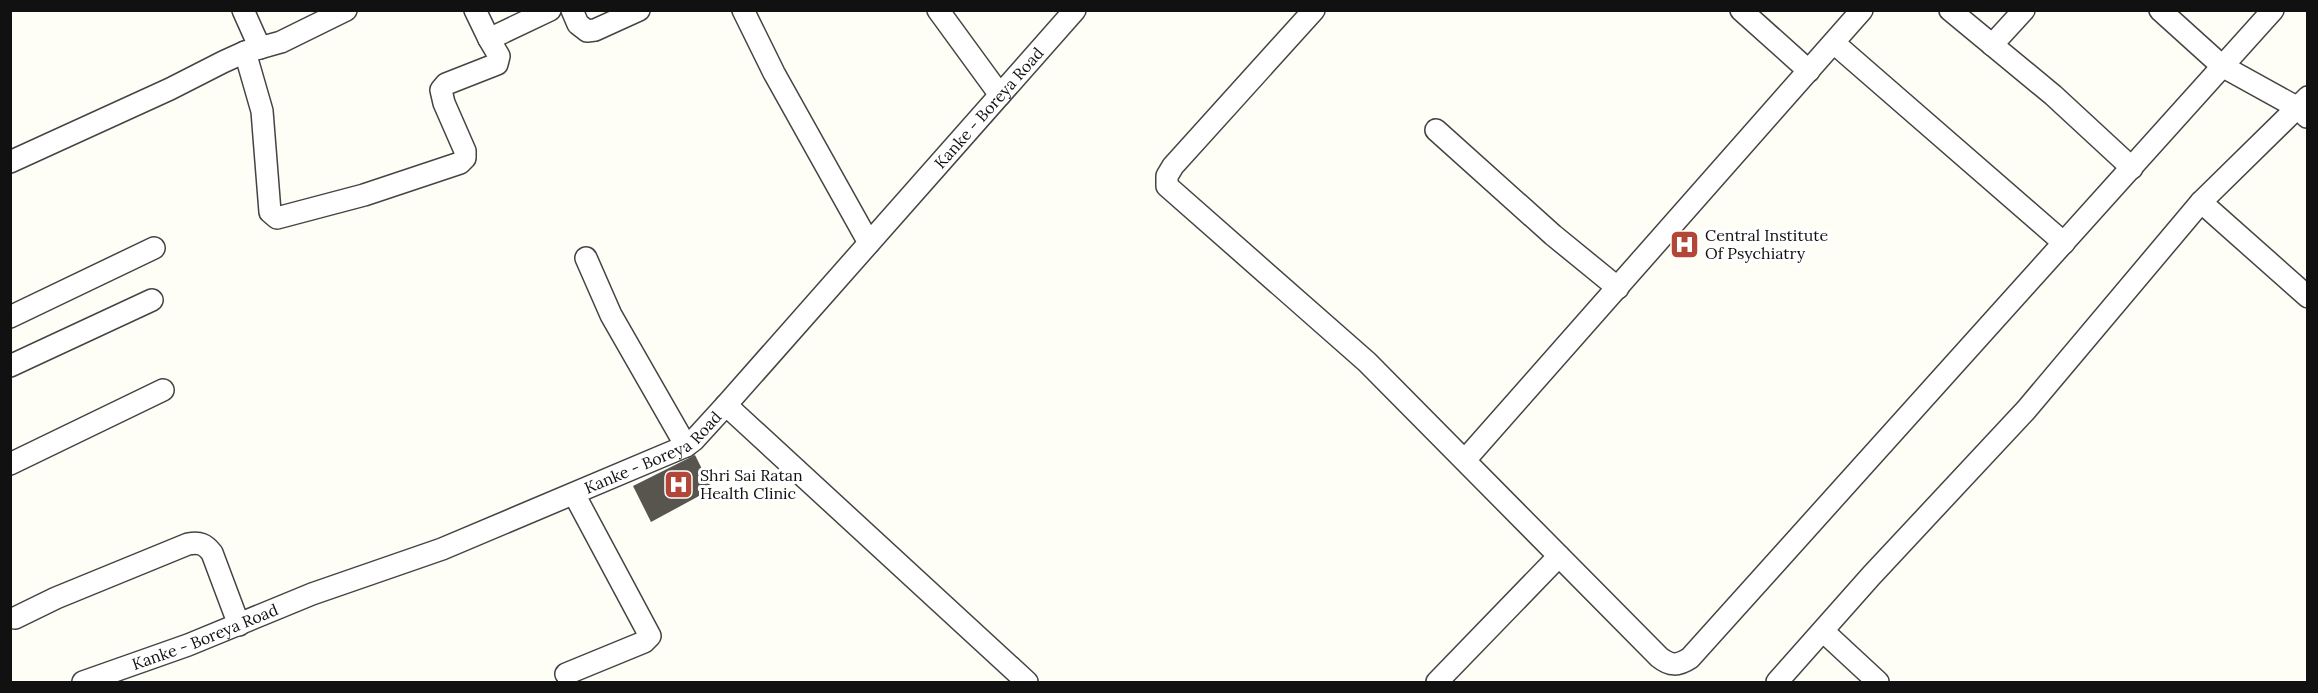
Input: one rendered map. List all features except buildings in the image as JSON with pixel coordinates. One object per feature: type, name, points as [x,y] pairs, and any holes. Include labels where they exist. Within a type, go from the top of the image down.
[{"type":"street","points":[[243,10],[262,111],[270,212],[278,218],[364,195],[460,163],[465,158],[465,151],[444,103],[441,90],[446,84],[497,64],[499,56],[475,10]]},
{"type":"street","points":[[10,162],[252,50],[281,42],[346,10]]},
{"type":"street","points":[[489,39],[550,10]]},
{"type":"street","points":[[572,10],[578,24],[587,31],[595,30],[639,10]]},
{"type":"street","points":[[743,10],[784,92],[869,243]]},
{"type":"street","points":[[938,10],[1000,95]]},
{"type":"street","name":"Kanke - Boreya Road","points":[[83,682],[238,625],[312,594],[442,549],[686,446],[726,405],[1075,10]]},
{"type":"street","points":[[1314,10],[1173,166],[1167,176],[1167,186],[1367,362],[1659,657],[1675,665],[1690,658],[2273,10]]},
{"type":"street","points":[[1741,10],[1809,71]]},
{"type":"street","points":[[1465,460],[1862,10]]},
{"type":"street","points":[[1950,10],[2053,95],[2132,168]]},
{"type":"street","points":[[1992,45],[2024,10]]},
{"type":"street","points":[[1777,682],[2026,410],[2201,202],[2304,107],[2222,66],[2160,10]]},
{"type":"street","points":[[1834,43],[2064,243]]},
{"type":"street","points":[[1436,130],[1553,235],[1618,288]]},
{"type":"street","points":[[2201,202],[2307,297]]},
{"type":"street","points":[[10,317],[154,248]]},
{"type":"street","points":[[586,258],[612,315],[686,446]]},
{"type":"street","points":[[10,366],[152,300]]},
{"type":"street","points":[[10,464],[163,390]]},
{"type":"street","points":[[726,405],[1028,682]]},
{"type":"street","points":[[566,674],[644,642],[650,636],[574,494]]},
{"type":"street","points":[[15,618],[56,598],[188,544],[198,542],[205,545],[212,553],[238,625]]},
{"type":"street","points":[[1437,682],[1559,556]]},
{"type":"street","points":[[1822,631],[1878,682]]},
{"type":"place","name":"Central Institute Of Psychiatry","points":[[1684,244]]},
{"type":"place","name":"Shri Sai Ratan Health Clinic","points":[[679,484]]}]
